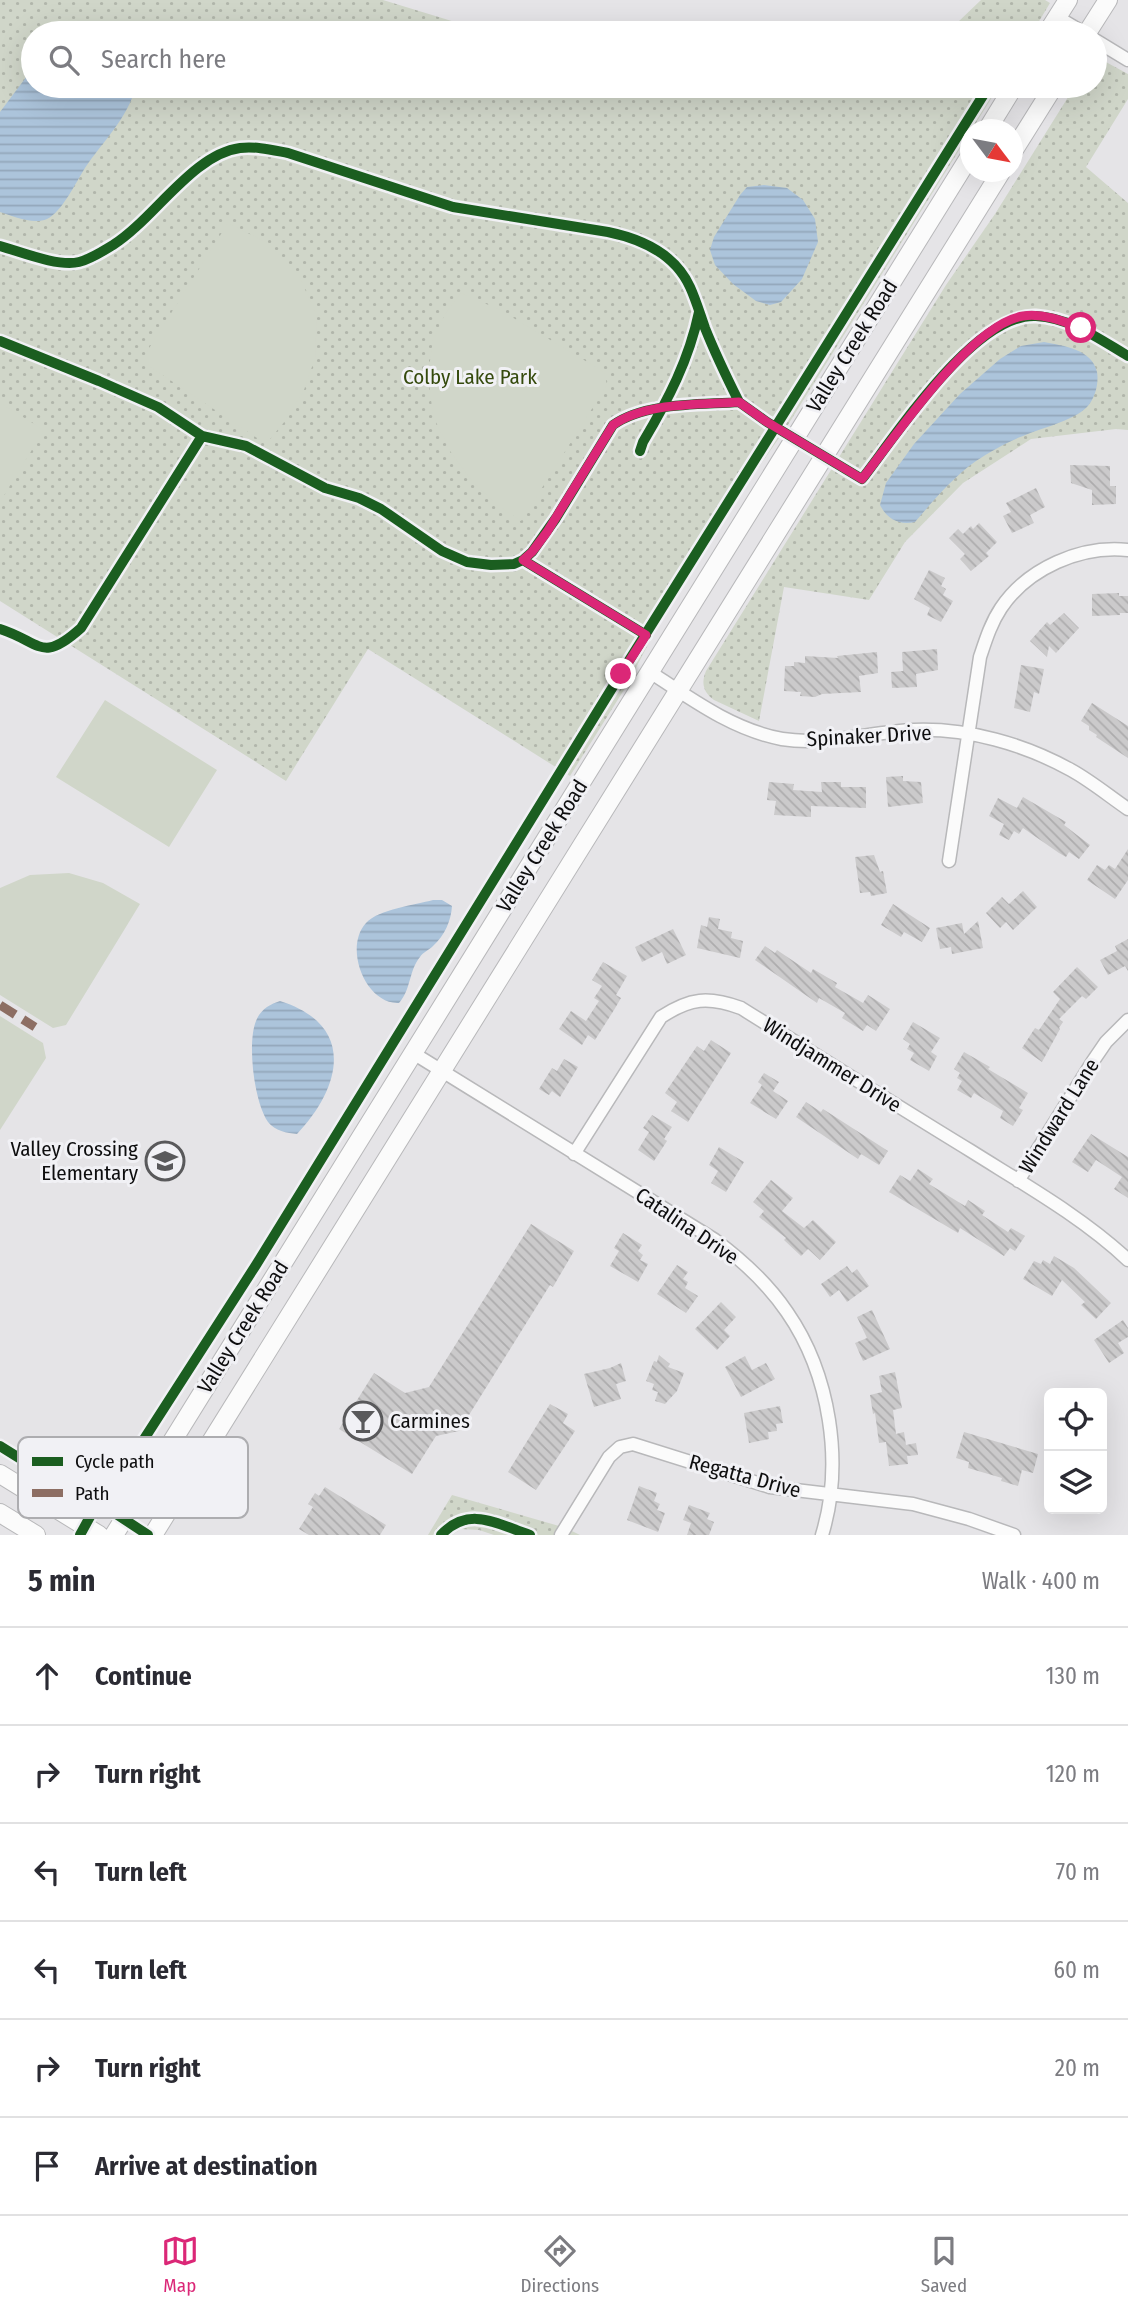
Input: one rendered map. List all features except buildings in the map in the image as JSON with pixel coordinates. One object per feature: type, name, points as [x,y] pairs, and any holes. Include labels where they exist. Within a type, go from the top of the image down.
[{"type":"main road","points":[[1054,21],[1068,0]]},
{"type":"main road","points":[[1094,21],[1108,0]]},
{"type":"main road","points":[[994,119],[1007,98]]},
{"type":"main road","points":[[1023,137],[1047,98]]},
{"type":"main road","name":"Valley Creek Road","points":[[175,1437],[960,174]]},
{"type":"main road","name":"Valley Creek Road","points":[[214,1437],[995,182]]},
{"type":"main road","points":[[0,1474],[18,1485]]},
{"type":"main road","points":[[0,1513],[36,1535]]},
{"type":"main road","points":[[71,1518],[99,1535]]},
{"type":"main road","name":"Valley Creek Road","points":[[114,1535],[125,1518]]},
{"type":"main road","name":"Valley Creek Road","points":[[153,1535],[164,1518]]},
{"type":"street","points":[[1057,17],[1064,21]]},
{"type":"street","points":[[1107,47],[1128,60]]},
{"type":"street","points":[[949,861],[980,657],[989,630],[1002,607],[1020,585],[1045,568],[1070,556],[1095,551],[1128,550]]},
{"type":"street","name":"Spinaker Drive","points":[[650,672],[678,691],[756,733],[784,739],[818,741],[915,730],[967,733],[1040,754],[1074,771],[1128,809]]},
{"type":"street","name":"Windjammer Drive","points":[[574,1154],[661,1017],[693,1001],[710,1000],[741,1008],[1018,1181],[1084,1224],[1128,1260]]},
{"type":"street","name":"Windward Lane","points":[[1018,1181],[1100,1051],[1128,1020]]},
{"type":"street","name":"Catalina Drive","points":[[413,1053],[715,1240],[761,1280],[787,1312],[809,1351],[824,1397],[832,1457],[830,1496],[822,1535]]},
{"type":"street","name":"Regatta Drive","points":[[561,1535],[609,1457],[620,1447],[634,1444],[770,1487],[913,1504],[969,1518],[1014,1535]]},
{"type":"green space","name":"Colby Lake Park","points":[[0,0],[383,0],[452,21],[21,21],[21,98],[992,98],[978,119],[960,119],[960,149],[786,428],[745,487],[570,776],[368,649],[286,781],[0,601]]},
{"type":"green space","points":[[981,0],[1045,0],[1050,3],[1039,21],[959,21]]},
{"type":"green space","points":[[1107,63],[1128,74],[1128,99],[1086,167],[1128,203],[1128,430],[1116,429],[1031,439],[963,483],[905,542],[869,600],[784,587],[759,721],[714,700],[704,687],[706,671],[946,285],[1015,182],[1023,182],[1023,169],[1068,98],[1107,98]]},
{"type":"green space","points":[[228,223],[269,244],[299,276],[317,316],[315,358],[304,390],[285,421],[266,444],[149,366],[146,353]]},
{"type":"green space","points":[[461,293],[500,310],[604,372],[607,385],[521,521],[496,504],[472,481],[450,451],[433,416],[428,374],[433,340],[445,314]]},
{"type":"green space","points":[[0,403],[44,430],[0,502]]},
{"type":"green space","points":[[105,700],[217,770],[169,847],[56,777]]},
{"type":"green space","points":[[69,873],[103,883],[140,904],[66,1025],[53,1028],[0,995],[0,888],[30,875]]},
{"type":"green space","points":[[0,1016],[43,1043],[46,1058],[0,1130]]},
{"type":"green space","points":[[452,1495],[566,1528],[580,1535],[494,1535],[479,1530],[461,1529],[452,1535],[428,1535]]},
{"type":"water","points":[[21,84],[21,98],[132,98],[121,119],[63,203],[53,215],[41,221],[0,212],[0,112]]},
{"type":"water","points":[[764,185],[787,188],[803,200],[815,219],[818,242],[802,279],[781,302],[770,305],[756,301],[733,284],[715,265],[710,250],[714,237],[740,195],[747,187]]},
{"type":"water","points":[[1044,342],[1083,353],[1094,364],[1097,386],[1087,407],[1065,420],[1011,441],[976,461],[951,482],[915,522],[899,522],[886,514],[880,505],[886,483],[914,444],[960,394],[1000,359],[1021,346]]},
{"type":"water","points":[[442,900],[452,906],[447,928],[416,962],[406,992],[399,1003],[387,1001],[368,985],[362,973],[358,960],[359,934],[366,923],[379,914]]},
{"type":"water","points":[[280,1001],[304,1012],[321,1025],[331,1041],[334,1058],[324,1096],[297,1134],[285,1132],[268,1122],[259,1101],[253,1072],[252,1043],[256,1021],[266,1008]]},
{"type":"marked path","points":[[0,1005],[35,1027]]},
{"type":"cycle path","points":[[145,1437],[256,1265],[630,659],[981,98]]},
{"type":"cycle path","points":[[0,246],[50,261],[83,261],[128,234],[190,174],[223,153],[240,148],[288,153],[453,207],[608,232],[633,239],[656,250],[676,265],[684,275],[739,402]]},
{"type":"cycle path","points":[[640,451],[683,363],[699,312]]},
{"type":"cycle path","points":[[0,341],[158,407],[202,436],[246,446],[325,488],[359,498],[381,509],[442,551],[467,562],[491,565],[514,564],[532,552],[613,425],[641,412],[673,406],[739,402],[862,479],[916,407],[963,354],[988,334],[1012,320],[1036,316],[1061,321],[1084,330],[1128,356]]},
{"type":"cycle path","points":[[0,629],[49,648],[68,639],[81,628],[202,436]]},
{"type":"cycle path","points":[[523,560],[646,635]]},
{"type":"cycle path","points":[[0,1446],[18,1457]]},
{"type":"cycle path","points":[[80,1535],[89,1518]]},
{"type":"cycle path","points":[[122,1518],[148,1535]]},
{"type":"cycle path","points":[[441,1535],[452,1526],[473,1519],[495,1522],[530,1535]]},
{"type":"place","name":"Valley Crossing Elementary","points":[[165,1161]]},
{"type":"place","name":"Carmines","points":[[363,1421]]},
{"type":"route","points":[[621,674],[646,635],[523,560],[547,532],[613,425],[640,412],[739,402],[862,479],[941,378],[985,334],[1021,316],[1058,319],[1081,328]]}]
